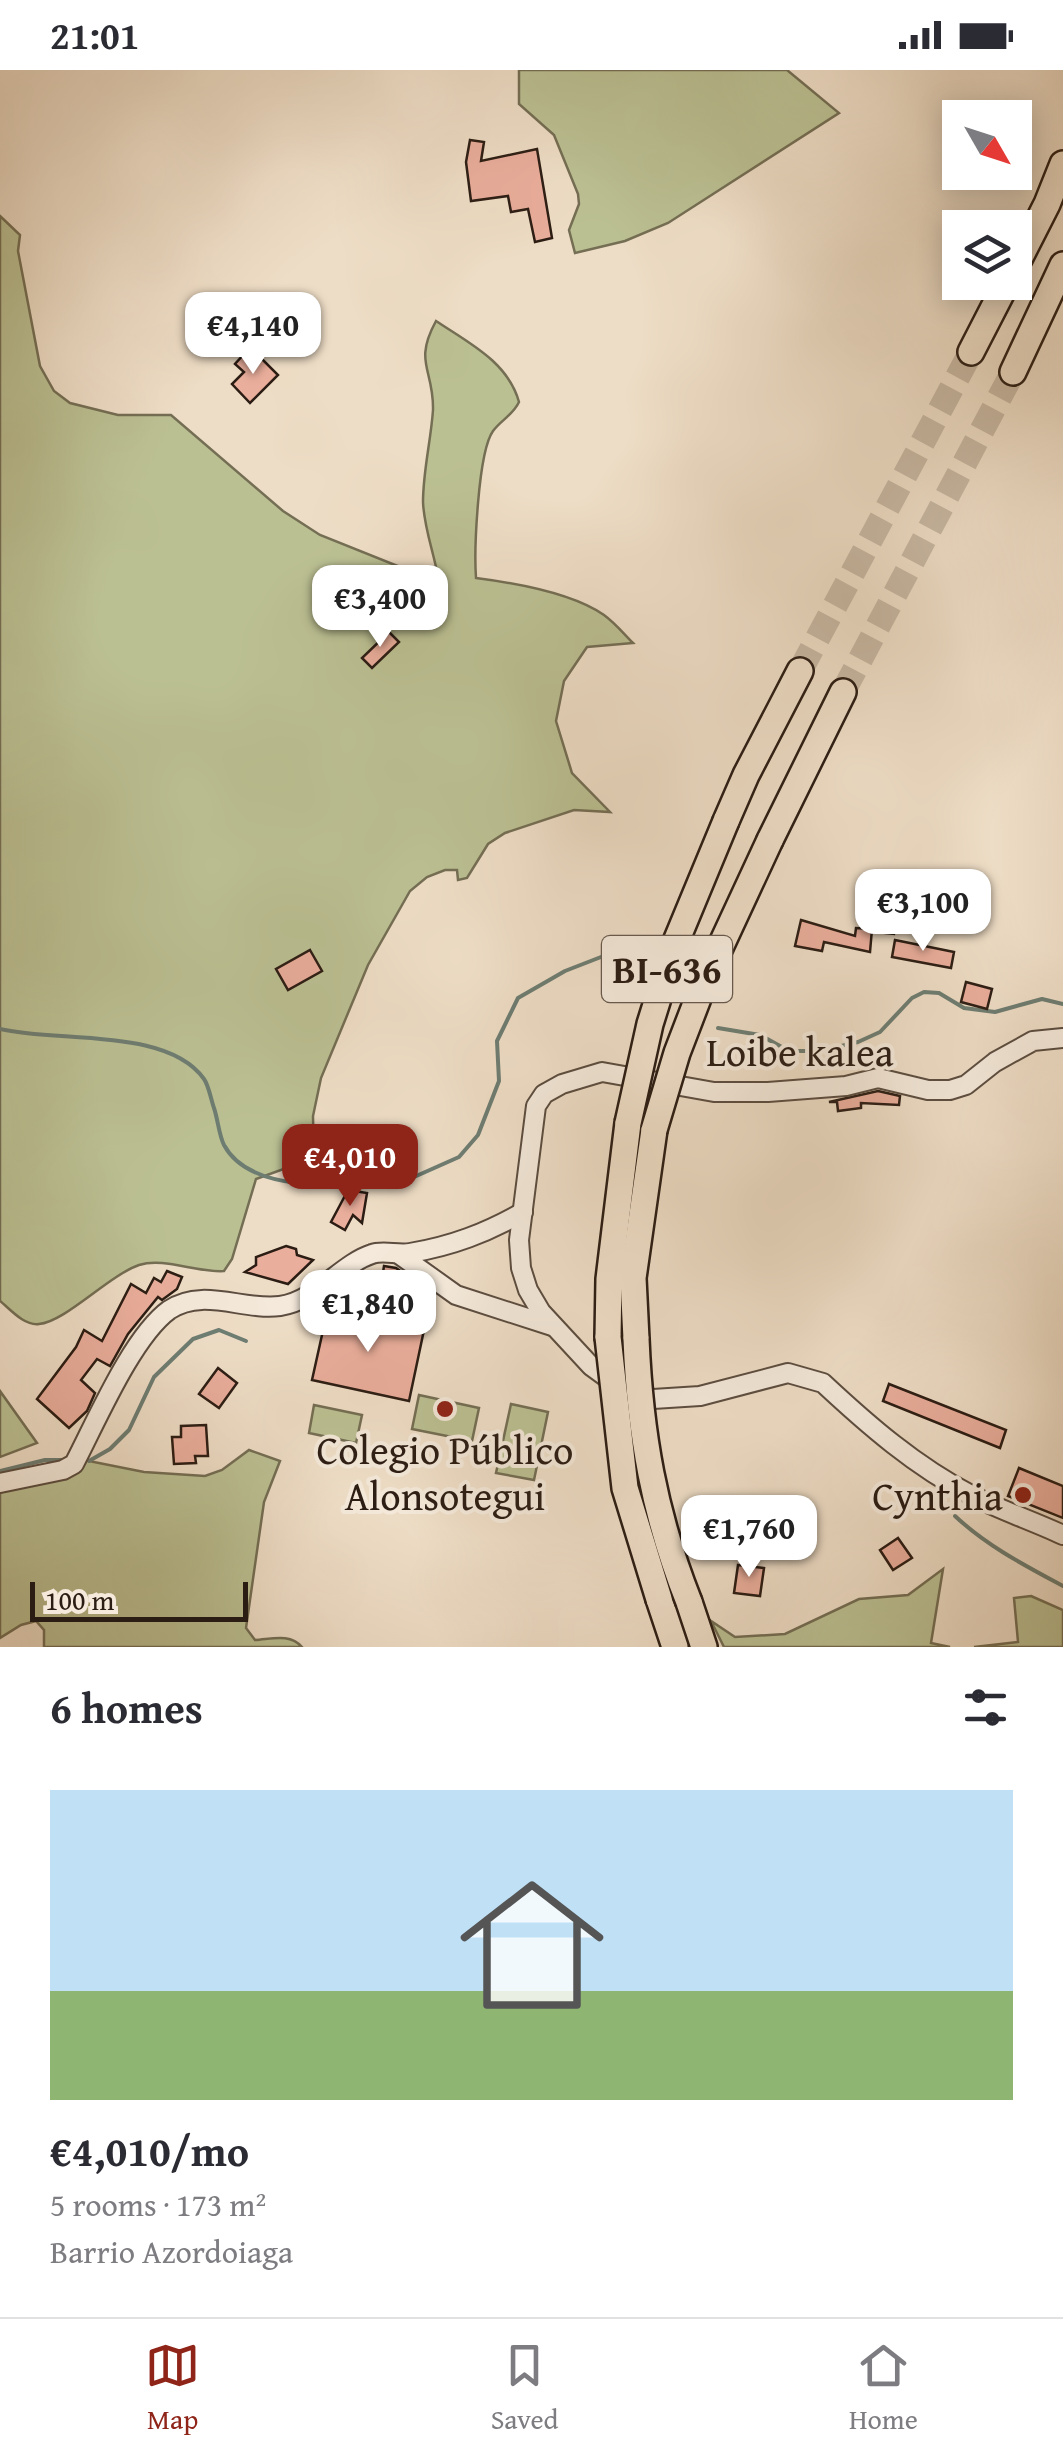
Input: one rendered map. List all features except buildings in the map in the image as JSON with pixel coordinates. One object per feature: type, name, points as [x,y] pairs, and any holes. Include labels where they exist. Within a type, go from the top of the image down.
[{"type":"highway","points":[[1032,231],[1063,164]]},
{"type":"highway","points":[[1013,372],[1063,265]]},
{"type":"highway","points":[[972,352],[998,300]]},
{"type":"highway","name":"BI-636","points":[[675,1647],[625,1488],[608,1337],[610,1280],[628,1123],[650,1024],[675,944],[726,822],[800,671]]},
{"type":"highway","name":"BI-636","points":[[704,1647],[661,1526],[639,1410],[633,1278],[654,1130],[677,1053],[705,980],[842,692]]},
{"type":"street","name":"Loibe kalea","points":[[523,1212],[536,1106],[544,1094],[584,1077],[602,1072],[714,1092],[846,1086],[878,1078],[928,1090],[950,1090],[966,1085],[995,1062],[1033,1041],[1063,1038]]},
{"type":"street","points":[[0,1483],[63,1470],[74,1464],[140,1342],[170,1310],[204,1298],[244,1306],[281,1306],[306,1298],[374,1253],[400,1255],[476,1237],[523,1212]]},
{"type":"street","points":[[523,1212],[521,1268],[540,1312],[591,1366],[624,1390],[653,1399],[700,1396],[788,1373],[809,1377],[823,1383],[895,1446],[944,1479],[971,1495],[1063,1534]]},
{"type":"street","points":[[400,1255],[456,1295],[557,1328]]},
{"type":"green space","points":[[519,70],[787,70],[839,113],[668,223],[625,241],[575,253],[569,230],[579,204],[578,194],[554,135],[519,104]]},
{"type":"green space","points":[[0,216],[20,235],[18,251],[40,366],[54,391],[70,403],[118,415],[171,415],[283,511],[320,535],[415,573],[438,577],[423,502],[433,410],[425,357],[429,335],[436,321],[474,346],[506,376],[519,402],[488,442],[481,479],[476,578],[525,586],[591,607],[633,643],[587,647],[564,681],[556,721],[572,773],[610,812],[574,810],[505,833],[488,844],[467,878],[458,880],[457,870],[445,870],[427,877],[410,891],[368,965],[321,1078],[313,1116],[314,1165],[289,1167],[256,1179],[232,1259],[224,1271],[159,1263],[139,1265],[61,1315],[39,1324],[23,1320],[0,1301]]},
{"type":"green space","points":[[0,1391],[37,1443],[0,1457]]},
{"type":"green space","points":[[419,1395],[479,1408],[472,1441],[412,1429]]},
{"type":"green space","points":[[511,1404],[548,1412],[534,1480],[496,1473]]},
{"type":"green space","points":[[314,1405],[362,1415],[356,1443],[309,1433]]},
{"type":"green space","points":[[249,1450],[280,1461],[264,1502],[246,1628],[255,1640],[286,1638],[302,1647],[44,1647],[44,1630],[36,1621],[0,1638],[0,1476],[74,1458],[144,1472],[205,1476],[222,1470]]},
{"type":"green space","points":[[943,1569],[931,1643],[950,1647],[724,1647],[711,1621],[735,1637],[785,1634],[859,1599],[908,1595]]},
{"type":"green space","points":[[1031,1596],[1063,1610],[1063,1647],[974,1647],[1018,1642],[1014,1598]]},
{"type":"waterway","points":[[370,1183],[405,1181],[459,1157],[478,1135],[499,1081],[497,1041],[518,998],[565,971],[601,957],[633,952]]},
{"type":"waterway","points":[[718,1028],[760,1035],[789,1051],[820,1051],[880,1032],[912,998],[924,992],[939,993],[964,1008],[995,1012],[1042,999],[1063,1004]]},
{"type":"waterway","points":[[0,1029],[138,1044],[187,1062],[206,1082],[222,1141],[230,1154],[256,1173],[297,1183]]},
{"type":"waterway","points":[[89,1461],[110,1449],[129,1430],[154,1377],[193,1339],[219,1330],[246,1341]]},
{"type":"waterway","points":[[0,1471],[45,1460],[64,1460]]},
{"type":"waterway","points":[[955,1516],[993,1546],[1063,1586]]},
{"type":"tunnel","points":[[800,671],[971,352]]},
{"type":"tunnel","points":[[843,692],[1013,372]]},
{"type":"place","name":"Colegio Público Alonsotegui","points":[[445,1409]]},
{"type":"place","name":"Cynthia","points":[[1023,1495]]}]
